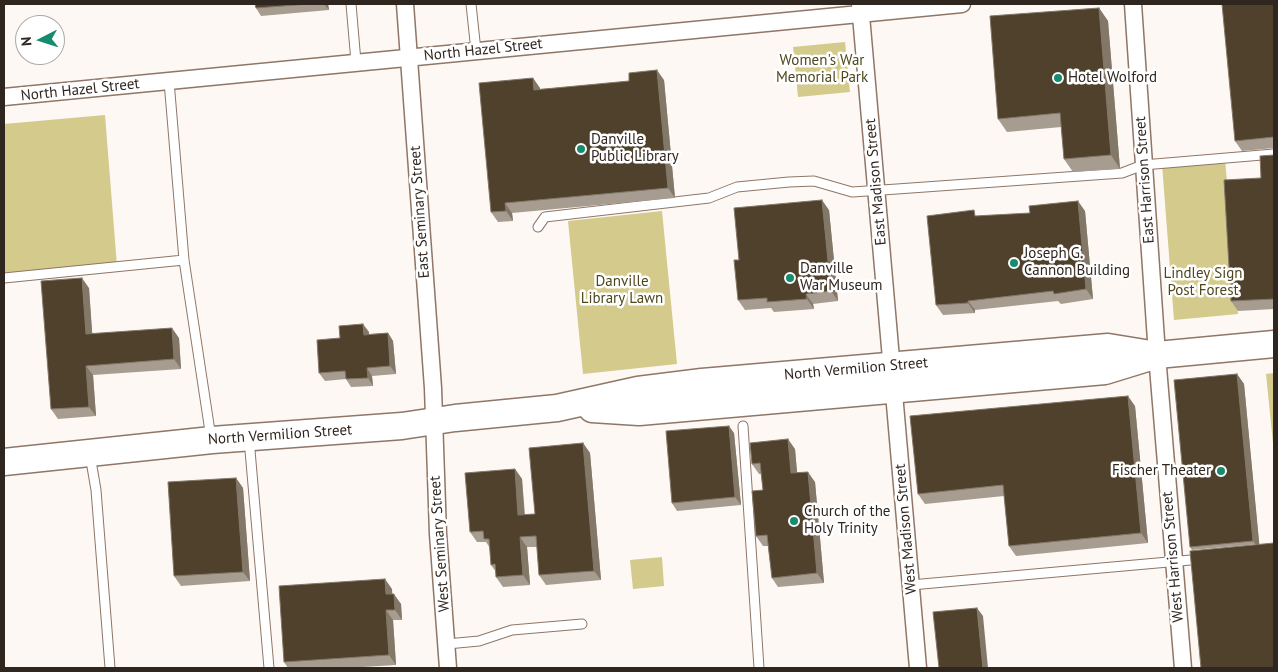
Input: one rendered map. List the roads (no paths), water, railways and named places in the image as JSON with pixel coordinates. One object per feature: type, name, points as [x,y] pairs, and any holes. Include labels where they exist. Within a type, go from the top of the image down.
[{"type":"main road","name":"North Vermilion Street","points":[[4,462],[212,440],[249,439],[402,426],[433,420],[557,408],[640,412],[892,378],[1105,371],[1157,355],[1274,344]]},
{"type":"street","name":"East Seminary Street","points":[[405,4],[433,388],[433,420]]},
{"type":"street","name":"North Hazel Street","points":[[4,97],[476,51],[861,8],[962,4]]},
{"type":"street","name":"East Harrison Street","points":[[1133,4],[1157,355]]},
{"type":"street","name":"East Madison Street","points":[[861,8],[892,378]]},
{"type":"street","name":"West Harrison Street","points":[[1157,355],[1183,668]]},
{"type":"street","name":"West Madison Street","points":[[892,378],[918,668]]},
{"type":"street","name":"West Seminary Street","points":[[433,420],[438,534],[448,668]]},
{"type":"lane","points":[[351,4],[356,62]]},
{"type":"lane","points":[[471,4],[476,51]]},
{"type":"lane","points":[[169,81],[184,260],[212,440]]},
{"type":"lane","points":[[538,227],[545,217],[709,198],[736,187],[814,181],[852,192],[1122,173],[1143,165],[1274,154]]},
{"type":"lane","points":[[4,278],[184,260]]},
{"type":"lane","points":[[743,426],[759,668]]},
{"type":"lane","points":[[249,439],[269,668]]},
{"type":"lane","points":[[90,454],[96,490],[110,668]]},
{"type":"lane","points":[[910,585],[1213,558]]},
{"type":"lane","points":[[447,644],[479,641],[512,630],[582,624]]},
{"type":"place","name":"Hotel Wolford","points":[[1058,78]]},
{"type":"place","name":"Danville Public Library","points":[[581,149]]},
{"type":"place","name":"Joseph G. Cannon Building","points":[[1014,263]]},
{"type":"place","name":"Danville War Museum","points":[[790,278]]},
{"type":"place","name":"Fischer Theater","points":[[1221,471]]},
{"type":"place","name":"Church of the Holy Trinity","points":[[794,521]]},
{"type":"park label","name":"Women's War Memorial Park","points":[[822,70]]},
{"type":"park label","name":"Lindley Sign Post Forest","points":[[1203,282]]},
{"type":"park label","name":"Danville Library Lawn","points":[[622,290]]}]
